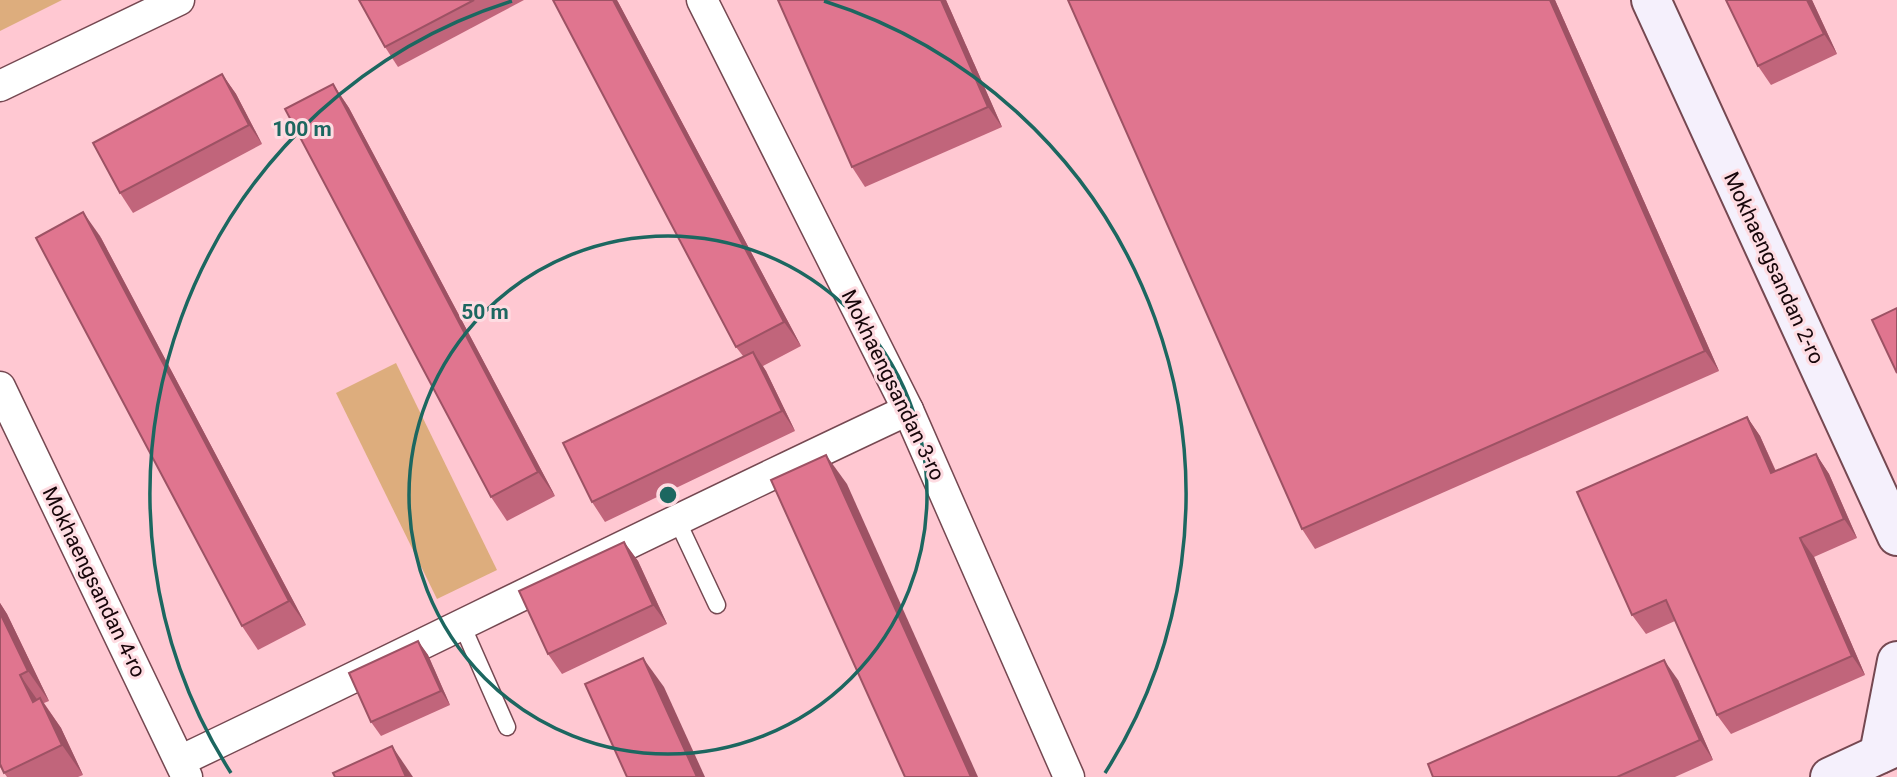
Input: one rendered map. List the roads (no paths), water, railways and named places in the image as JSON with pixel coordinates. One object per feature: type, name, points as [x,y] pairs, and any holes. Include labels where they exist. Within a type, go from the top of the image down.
[{"type":"street","points":[[0,86],[179,0]]},
{"type":"street","name":"Mokhaengsandan 3-ro","points":[[702,0],[908,410],[1069,777]]},
{"type":"street","name":"Mokhaengsandan 2-ro","points":[[1651,0],[1897,536]]},
{"type":"street","name":"Mokhaengsandan 4-ro","points":[[0,387],[183,769]]},
{"type":"street","points":[[183,769],[676,518],[908,410]]},
{"type":"street","points":[[1830,777],[1888,750],[1897,661]]},
{"type":"lane","points":[[676,518],[717,605]]},
{"type":"lane","points":[[462,625],[507,727]]}]
